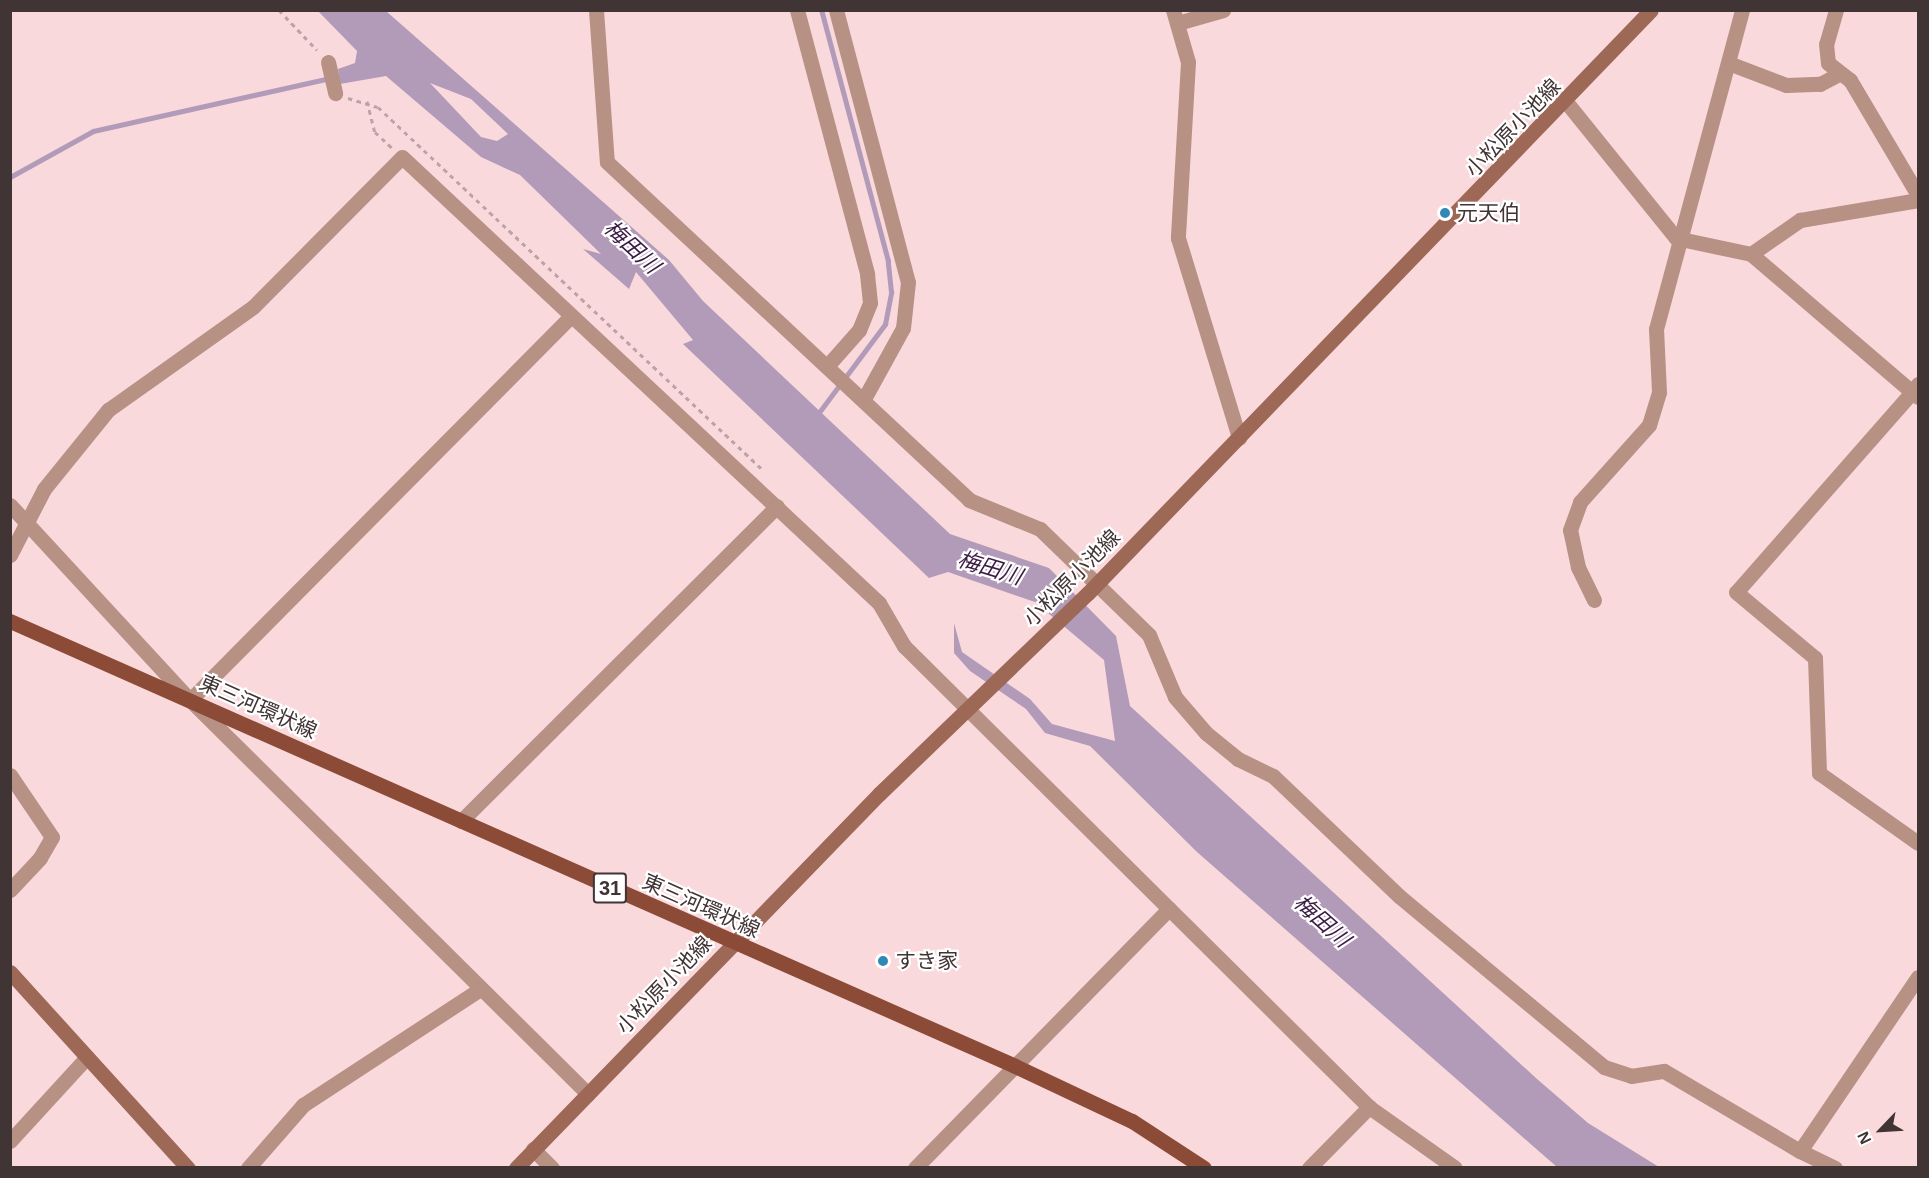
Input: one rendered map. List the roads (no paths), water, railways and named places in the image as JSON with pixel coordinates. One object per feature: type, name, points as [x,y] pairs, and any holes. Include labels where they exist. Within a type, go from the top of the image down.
[{"type":"main road","name":"小松原小池線","points":[[516,1167],[734,944],[974,704],[1093,589],[1567,103],[1651,10]]},
{"type":"main road","name":"東三河環状線","points":[[10,621],[734,944],[1015,1066],[1132,1121],[1204,1167]]},
{"type":"main road","points":[[10,972],[188,1167]]},
{"type":"street","points":[[596,10],[607,162],[838,374],[969,500],[1040,529],[1093,589],[1149,636],[1175,697],[1206,734],[1238,759],[1273,776],[1399,896],[1543,1020],[1604,1067],[1630,1076],[1664,1071],[1800,1151],[1835,1167]]},
{"type":"street","points":[[797,10],[867,274],[870,303],[838,374]]},
{"type":"street","points":[[836,10],[908,282],[903,328],[864,399]]},
{"type":"street","points":[[1223,10],[1177,16],[1188,62],[1178,238],[1239,438]]},
{"type":"street","points":[[1594,600],[1578,567],[1570,530],[1580,502],[1649,425],[1659,392],[1656,329],[1676,238],[1731,64],[1742,10]]},
{"type":"street","points":[[1751,254],[1800,220],[1918,198],[1850,80],[1839,74],[1828,63],[1826,44],[1836,10]]},
{"type":"street","points":[[328,62],[335,93]]},
{"type":"street","points":[[1731,64],[1786,85],[1820,84],[1839,74]]},
{"type":"street","points":[[1567,103],[1676,238],[1751,254],[1916,391],[1736,592],[1815,658],[1820,772],[1918,843]]},
{"type":"street","points":[[10,555],[44,489],[108,410],[253,307],[402,157],[879,603],[903,646],[974,704],[1169,909],[1369,1107],[1455,1167]]},
{"type":"street","points":[[190,700],[571,316]]},
{"type":"street","points":[[10,505],[190,700],[479,990],[588,1094]]},
{"type":"street","points":[[461,821],[777,506]]},
{"type":"street","points":[[10,775],[51,837],[40,858],[10,890]]},
{"type":"street","points":[[915,1167],[1169,909]]},
{"type":"street","points":[[1800,1151],[1918,978]]},
{"type":"street","points":[[248,1167],[303,1105],[479,990]]},
{"type":"street","points":[[10,1141],[87,1057]]},
{"type":"street","points":[[1309,1167],[1369,1107]]},
{"type":"street","points":[[533,1149],[552,1167]]},
{"type":"water","name":"梅田川","points":[[318,11],[386,11],[669,260],[703,301],[950,534],[1049,568],[1116,636],[1130,706],[1537,1079],[1588,1123],[1659,1167],[1557,1167],[1197,852],[1090,746],[1045,733],[1026,709],[970,671],[954,653],[954,623],[962,652],[1030,699],[1052,724],[1115,741],[1104,660],[1035,602],[948,572],[929,578],[683,344],[693,340],[636,272],[629,289],[583,249],[601,254],[520,175],[481,157],[386,76],[340,84],[338,69],[355,63],[357,51]],"holes":[[[430,83],[471,99],[508,134],[497,141],[481,137]]]},
{"type":"waterway","points":[[817,415],[885,324],[891,292],[888,261],[821,10]]},
{"type":"waterway","points":[[10,177],[93,131],[330,78]]},
{"type":"place","name":"元天伯","points":[[1445,213]]},
{"type":"place","name":"すき家","points":[[883,961]]}]
